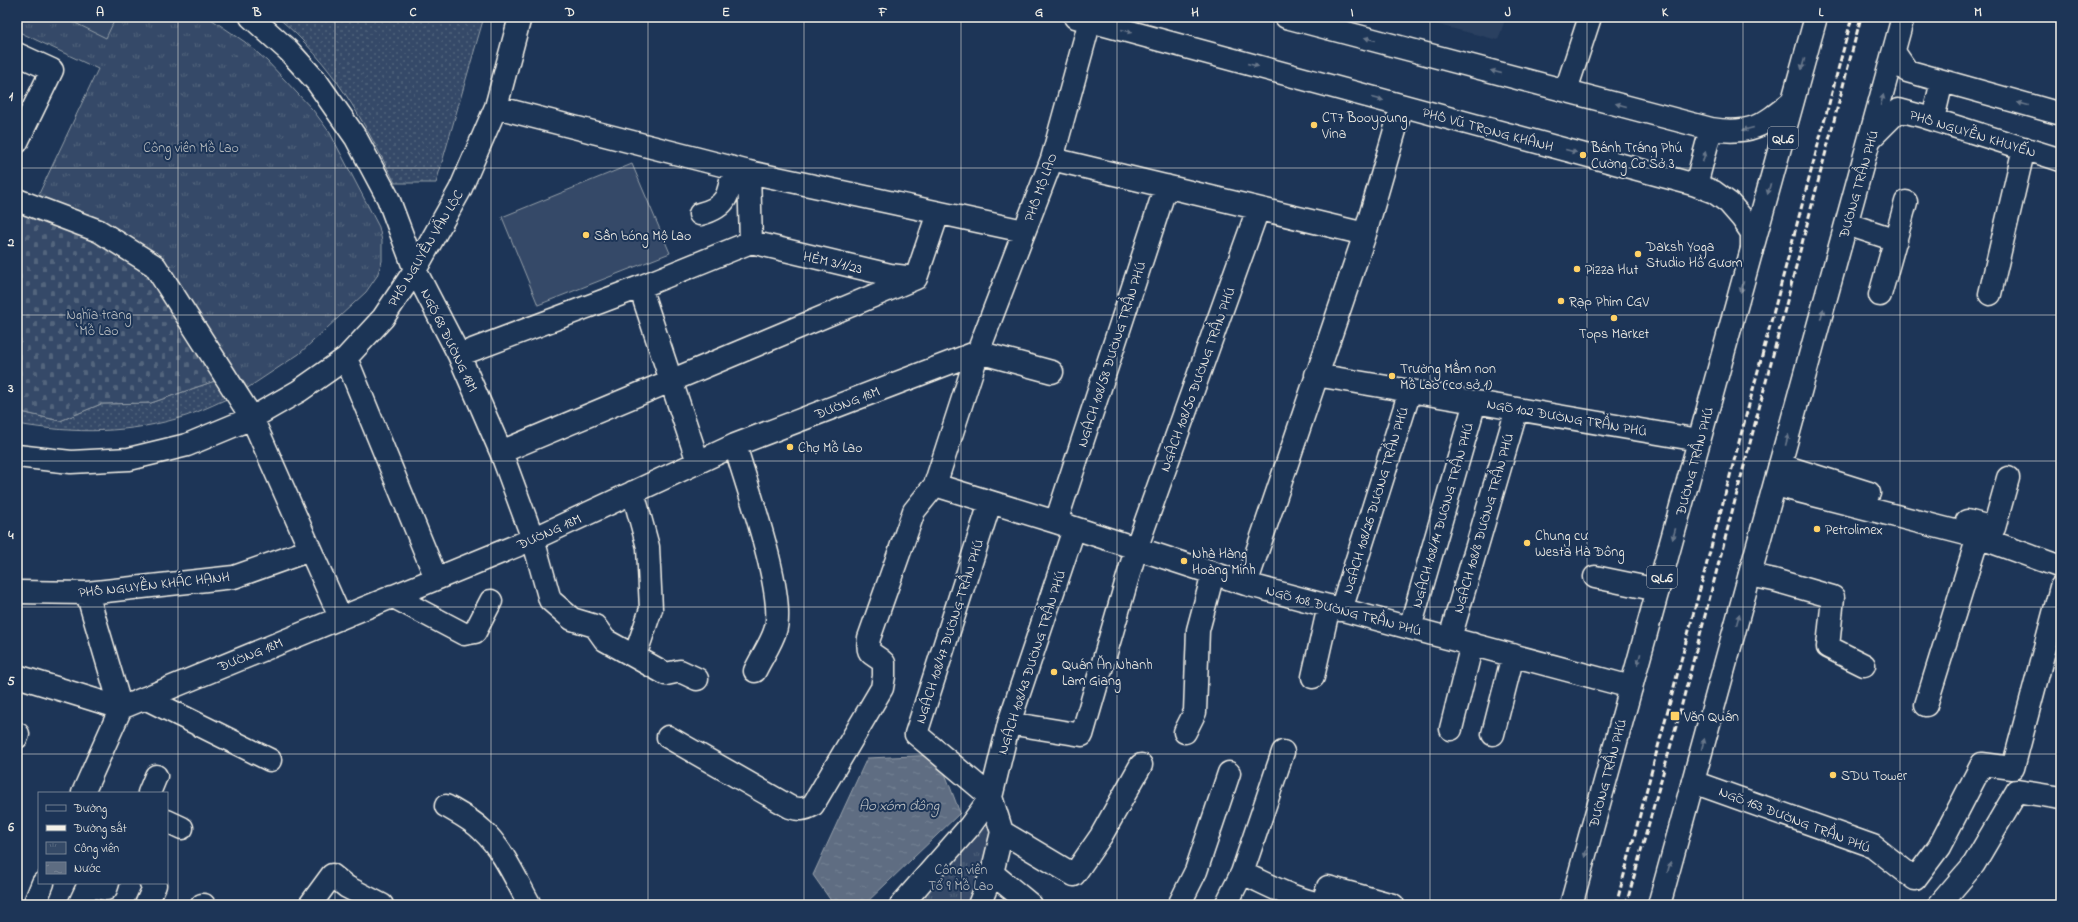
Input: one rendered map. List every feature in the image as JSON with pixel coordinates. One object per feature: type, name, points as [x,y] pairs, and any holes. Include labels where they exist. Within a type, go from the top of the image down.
[{"type":"main road","name":"NGÕ 68 ĐƯỜNG 18M","points":[[251,17],[289,51],[315,80],[356,138],[388,198],[415,270],[459,355],[501,452],[534,539],[550,600],[572,619],[595,626],[605,640],[666,674],[680,672],[697,679]]},
{"type":"main road","name":"PHỐ NGUYỄN VĂN LỘC","points":[[17,456],[71,462],[129,459],[187,445],[252,418],[299,391],[346,358],[383,318],[415,270],[460,190],[496,107],[520,17]]},
{"type":"main road","points":[[1286,17],[1711,129],[1733,132],[1748,130],[1761,125],[1792,102]]},
{"type":"main road","points":[[1566,90],[1590,17]]},
{"type":"main road","name":"ĐƯỜNG TRẦN PHÚ","points":[[1571,905],[1816,17]]},
{"type":"main road","name":"ĐƯỜNG TRẦN PHÚ","points":[[1659,905],[1871,138],[1903,17]]},
{"type":"main road","name":"PHỐ VŨ TRỌNG KHÁNH","points":[[1085,18],[1402,106],[1696,185],[1714,192],[1729,203],[1738,213],[1752,233],[1752,250]]},
{"type":"main road","name":"PHỐ MỘ LAO","points":[[935,485],[978,352],[1052,159],[1085,18]]},
{"type":"main road","points":[[1894,52],[1907,71],[2061,114]]},
{"type":"main road","points":[[17,54],[52,70],[17,142]]},
{"type":"main road","points":[[1933,119],[1942,81]]},
{"type":"main road","points":[[1246,584],[1365,234],[1402,106]]},
{"type":"main road","points":[[496,107],[741,170],[1024,231]]},
{"type":"main road","name":"PHỐ NGUYỄN KHUYẾN","points":[[1871,138],[1899,110],[1933,119],[2061,160]]},
{"type":"main road","points":[[1696,185],[1711,129]]},
{"type":"main road","points":[[1990,294],[2024,148]]},
{"type":"main road","points":[[1052,159],[1365,234]]},
{"type":"main road","points":[[700,214],[717,208],[726,199],[730,188],[741,170]]},
{"type":"main road","points":[[459,355],[640,287],[750,242],[741,170]]},
{"type":"main road","name":"NGÁCH 108/58 ĐƯỜNG TRẦN PHÚ","points":[[1065,525],[1166,186]]},
{"type":"main road","points":[[17,200],[99,231],[155,266],[252,418],[340,617]]},
{"type":"main road","points":[[1880,295],[1906,202]]},
{"type":"main road","name":"NGÁCH 108/50 ĐƯỜNG TRẦN PHÚ","points":[[1009,723],[1082,735],[1136,549],[1258,209]]},
{"type":"main road","points":[[501,452],[672,382],[916,278],[938,213]]},
{"type":"main road","points":[[1847,224],[1896,240]]},
{"type":"main road","name":"HẺM 3/1/23","points":[[750,242],[890,275],[916,278]]},
{"type":"main road","points":[[640,287],[698,462]]},
{"type":"main road","points":[[978,352],[1052,372]]},
{"type":"main road","name":"ĐƯỜNG 18M","points":[[121,708],[340,617],[534,539],[735,445],[978,352]]},
{"type":"main road","points":[[346,358],[436,578]]},
{"type":"main road","name":"NGÕ 102 ĐƯỜNG TRẦN PHÚ","points":[[1316,375],[1700,440]]},
{"type":"main road","name":"NGÁCH 108/26 ĐƯỜNG TRẦN PHÚ","points":[[1313,677],[1335,608],[1410,391]]},
{"type":"main road","name":"NGÁCH 108/14 ĐƯỜNG TRẦN PHÚ","points":[[1410,628],[1475,402]]},
{"type":"main road","name":"NGÁCH 108/8 ĐƯỜNG TRẦN PHÚ","points":[[1450,638],[1517,409]]},
{"type":"main road","points":[[735,445],[767,552],[774,584],[777,612],[776,631],[754,671]]},
{"type":"main road","points":[[1778,475],[1848,488],[1994,528],[2008,478]]},
{"type":"main road","points":[[1778,475],[1978,537],[2061,567]]},
{"type":"main road","points":[[668,737],[790,807],[798,810],[806,809],[813,805],[882,688],[884,663],[871,655],[868,648],[869,638],[914,511],[935,485]]},
{"type":"main road","name":"NGÕ 108 ĐƯỜNG TRẦN PHÚ","points":[[935,485],[1065,525],[1246,584],[1631,687]]},
{"type":"main road","points":[[633,492],[648,547],[650,609],[635,656]]},
{"type":"main road","name":"NGÁCH 108/47 ĐƯỜNG TRẦN PHÚ","points":[[990,503],[916,734],[991,797]]},
{"type":"main road","name":"NGÁCH 108/43 ĐƯỜNG TRẦN PHÚ","points":[[991,797],[1009,723],[1065,525]]},
{"type":"main road","points":[[1926,704],[1978,537]]},
{"type":"main road","name":"PHỐ NGUYỄN KHẮC HẠNH","points":[[17,592],[87,593],[234,577],[310,550]]},
{"type":"main road","points":[[1185,732],[1195,712],[1198,630],[1213,574]]},
{"type":"main road","points":[[1750,575],[1774,580],[1833,597],[1828,647],[1864,665]]},
{"type":"main road","points":[[1595,577],[1658,590]]},
{"type":"main road","name":"NGÕ 163 ĐƯỜNG TRẦN PHÚ","points":[[1693,782],[1873,846],[1915,879],[1939,847],[1982,764],[2013,768],[2061,587]]},
{"type":"main road","points":[[83,792],[121,708],[87,593]]},
{"type":"main road","points":[[392,596],[464,634],[475,632],[491,601]]},
{"type":"main road","points":[[1451,729],[1472,644]]},
{"type":"main road","points":[[1493,734],[1513,655]]},
{"type":"main road","points":[[17,676],[121,708]]},
{"type":"main road","points":[[145,698],[270,760]]},
{"type":"main road","points":[[1226,905],[1242,873],[1283,752]]},
{"type":"main road","points":[[1002,832],[1074,875],[1101,836],[1141,765]]},
{"type":"main road","points":[[1179,905],[1196,871],[1229,773]]},
{"type":"main road","points":[[1939,905],[1974,864],[2017,791],[2061,798]]},
{"type":"main road","points":[[979,905],[992,874],[1002,832],[991,797]]},
{"type":"main road","points":[[901,905],[970,826],[991,797]]},
{"type":"main road","points":[[446,806],[481,828],[507,865],[530,905]]},
{"type":"main road","points":[[1242,873],[1285,899],[1322,905],[1328,887],[1393,905]]},
{"type":"main road","points":[[992,874],[1031,905]]},
{"type":"main road","points":[[310,905],[332,875],[347,886],[382,905]]},
{"type":"main road","points":[[34,905],[43,884]]},
{"type":"main road","points":[[79,905],[88,886],[106,889],[108,884]]},
{"type":"main road","points":[[146,905],[155,885],[153,884]]},
{"type":"shaded area","points":[[1407,17],[1506,17],[1498,40]]},
{"type":"green space","name":"Công viên Mỗ Lao","points":[[17,17],[208,17],[245,42],[267,61],[313,110],[330,133],[379,227],[382,241],[382,261],[377,276],[366,292],[299,354],[243,391],[157,262],[37,198],[98,69],[17,31]]},
{"type":"green space","points":[[63,17],[116,17],[106,38]]},
{"type":"green space","points":[[277,17],[484,17],[436,183],[395,183],[371,137],[331,73],[315,53]]},
{"type":"green space","name":"Sân bóng Mộ Lao","points":[[632,164],[670,253],[538,305],[502,217]]},
{"type":"green space","name":"Nghĩa trang Mỗ Lao","points":[[17,192],[157,262],[232,375],[151,403],[101,404],[60,421],[17,411]]},
{"type":"green space","points":[[232,375],[229,398],[203,410],[165,422],[123,429],[81,431],[60,430],[17,424],[17,411],[60,421],[101,404],[151,403]]},
{"type":"green space","name":"Công viên Tổ 9 Mỗ Lao","points":[[991,797],[1002,832],[979,905],[901,905]]},
{"type":"water","name":"Ao xóm đông","points":[[938,755],[960,813],[864,905],[834,905],[813,875],[867,758]]},
{"type":"railway","points":[[1616,905],[1852,17]]},
{"type":"railway","points":[[1626,905],[1677,723],[1861,17]]},
{"type":"place","name":"CT7 Booyoung Vina","points":[[1314,125]]},
{"type":"place","name":"Bánh Tráng Phú Cường Cơ Sở 3","points":[[1583,155]]},
{"type":"place","name":"Sân bóng Mộ Lao","points":[[586,235]]},
{"type":"place","name":"Daksh Yoga Studio Hồ Gươm","points":[[1638,254]]},
{"type":"place","name":"Pizza Hut","points":[[1577,269]]},
{"type":"place","name":"Rạp Phim CGV","points":[[1561,301]]},
{"type":"place","name":"Tops Market","points":[[1614,318]]},
{"type":"place","name":"Trường Mầm non Mỗ Lao (cơ sở 1)","points":[[1392,376]]},
{"type":"place","name":"Chợ Mỗ Lao","points":[[790,447]]},
{"type":"place","name":"Petrolimex","points":[[1817,529]]},
{"type":"place","name":"Chung cư Westa Hà Đông","points":[[1527,543]]},
{"type":"place","name":"Nhà Hàng Hoàng Minh","points":[[1184,561]]},
{"type":"place","name":"Quán Ăn Nhanh Lam Giang","points":[[1054,672]]},
{"type":"place","name":"Văn Quán","points":[[1675,716]]},
{"type":"place","name":"SDU Tower","points":[[1833,775]]}]
